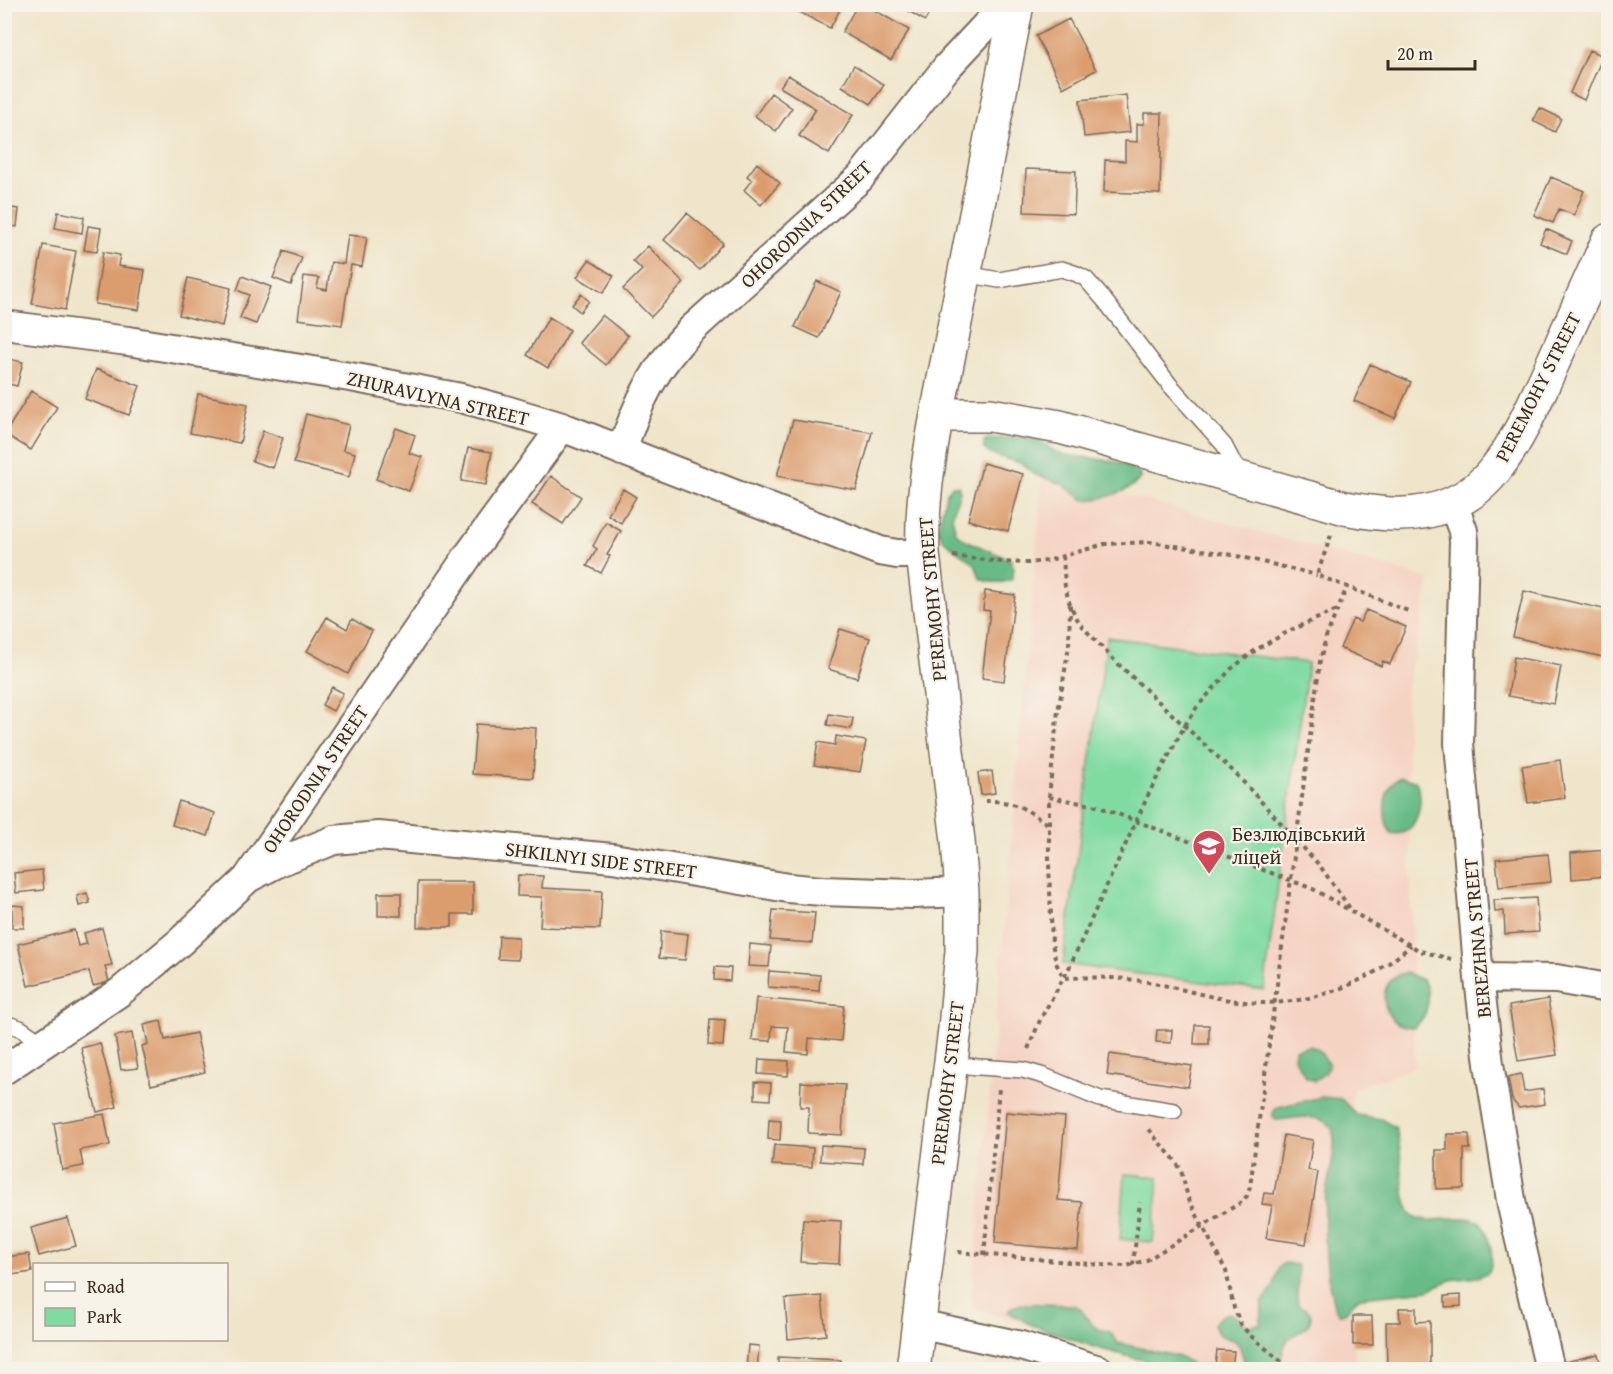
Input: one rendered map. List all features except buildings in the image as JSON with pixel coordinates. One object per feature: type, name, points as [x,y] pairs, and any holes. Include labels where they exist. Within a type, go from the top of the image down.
[{"type":"street","name":"OHORODNIA STREET","points":[[622,451],[630,425],[648,384],[673,348],[860,178],[947,67],[1006,4]]},
{"type":"street","points":[[937,415],[1017,4]]},
{"type":"street","name":"PEREMOHY STREET","points":[[913,1370],[951,1065],[962,951],[962,892],[954,804],[923,554],[924,501],[937,415],[990,416],[1034,421],[1110,440],[1340,507],[1381,514],[1427,512],[1453,503],[1485,482],[1498,466],[1515,439],[1608,241]]},
{"type":"street","name":"ZHURAVLYNA STREET","points":[[4,325],[128,341],[402,386],[502,409],[562,427],[860,544],[897,554],[923,554]]},
{"type":"street","name":"OHORODNIA STREET","points":[[4,1070],[120,992],[180,942],[247,879],[456,572],[562,427]]},
{"type":"street","name":"BEREZHNA STREET","points":[[1453,503],[1464,540],[1459,743],[1489,1065],[1508,1186],[1526,1273],[1550,1370]]},
{"type":"street","name":"SHKILNYI SIDE STREET","points":[[247,879],[279,862],[334,840],[378,836],[613,858],[788,888],[874,894],[962,892]]},
{"type":"street","points":[[1479,970],[1608,988]]},
{"type":"street","points":[[918,1324],[1022,1346],[1099,1370]]},
{"type":"lane","points":[[965,274],[999,280],[1062,269],[1086,279],[1106,301],[1170,385],[1224,445],[1234,464],[1233,476]]},
{"type":"lane","points":[[4,1023],[20,1028],[43,1044]]},
{"type":"lane","points":[[951,1065],[1023,1070],[1100,1099],[1174,1111]]},
{"type":"path","points":[[1317,575],[1340,507]]},
{"type":"path","points":[[923,554],[1028,563],[1105,544],[1150,542],[1233,555],[1317,575],[1408,611]]},
{"type":"path","points":[[1063,556],[1065,587],[1070,605],[1080,624],[1096,643],[1235,773],[1327,874],[1354,914]]},
{"type":"path","points":[[927,1249],[1102,1265],[1133,1264],[1148,1260],[1240,1203],[1247,1196],[1320,661],[1326,637],[1347,587]]},
{"type":"path","points":[[1064,978],[1056,963],[1052,943],[1049,797],[1057,718],[1069,646],[1070,605]]},
{"type":"path","points":[[1023,1070],[1028,1046],[1064,978],[1136,821],[1185,725],[1213,687],[1231,669],[1257,649],[1293,629],[1337,610]]},
{"type":"path","points":[[1049,797],[1097,806],[1291,881],[1332,899],[1420,951],[1479,970]]},
{"type":"path","points":[[954,804],[999,801],[1014,804],[1049,826]]},
{"type":"path","points":[[1064,978],[1116,977],[1238,1002],[1289,1002],[1316,996],[1364,978],[1392,962],[1411,945]]},
{"type":"path","points":[[984,1255],[1001,1068]]},
{"type":"path","points":[[1144,1107],[1151,1132],[1181,1170],[1188,1198],[1219,1255],[1226,1271],[1234,1308],[1241,1325],[1291,1370]]},
{"type":"path","points":[[1133,1264],[1140,1202]]},
{"type":"shaded area","name":"Безлюдівський ліцей","points":[[1043,472],[1430,579],[1406,692],[1415,1067],[1353,1089],[1343,1174],[1356,1369],[1163,1369],[971,1307]]},
{"type":"green space","points":[[1024,437],[1038,440],[1062,454],[1126,465],[1141,477],[1131,487],[1116,494],[1084,500],[1062,484],[1034,474],[1023,464],[991,454],[984,449],[984,441],[988,439]]},
{"type":"green space","points":[[952,486],[958,486],[960,491],[952,517],[956,533],[967,541],[1011,560],[1014,568],[1012,579],[996,582],[980,578],[975,564],[942,538],[938,529],[946,494]]},
{"type":"green space","points":[[1107,637],[1308,663],[1264,990],[1063,964]]},
{"type":"green space","points":[[1401,777],[1415,781],[1420,806],[1413,824],[1407,830],[1391,833],[1386,819],[1385,802],[1390,787]]},
{"type":"green space","points":[[1406,973],[1423,980],[1428,992],[1426,1011],[1414,1027],[1402,1025],[1393,1020],[1384,1002],[1389,983],[1396,976]]},
{"type":"green space","points":[[1309,1046],[1318,1049],[1329,1065],[1325,1073],[1314,1081],[1306,1077],[1294,1058],[1295,1049]]},
{"type":"green space","points":[[1322,1097],[1341,1099],[1357,1115],[1381,1119],[1395,1127],[1400,1148],[1405,1198],[1412,1214],[1426,1220],[1462,1218],[1480,1222],[1487,1233],[1491,1247],[1492,1261],[1488,1273],[1477,1277],[1450,1280],[1428,1290],[1361,1297],[1345,1313],[1338,1313],[1330,1290],[1325,1237],[1326,1193],[1334,1152],[1332,1128],[1320,1119],[1276,1120],[1273,1117],[1273,1112],[1278,1107]]},
{"type":"green space","points":[[1125,1174],[1159,1177],[1153,1242],[1120,1239]]},
{"type":"green space","points":[[1285,1263],[1297,1265],[1298,1305],[1310,1313],[1310,1323],[1287,1341],[1280,1369],[1248,1369],[1238,1344],[1218,1334],[1214,1324],[1229,1313],[1248,1326],[1261,1324],[1262,1303],[1273,1288],[1279,1266]]},
{"type":"green space","points":[[1019,1305],[1073,1305],[1080,1308],[1091,1324],[1098,1329],[1110,1332],[1118,1343],[1176,1356],[1198,1369],[1176,1369],[1097,1348],[1032,1325],[1008,1312]]},
{"type":"place","name":"Безлюдівський ліцей","points":[[1209,875]]}]
